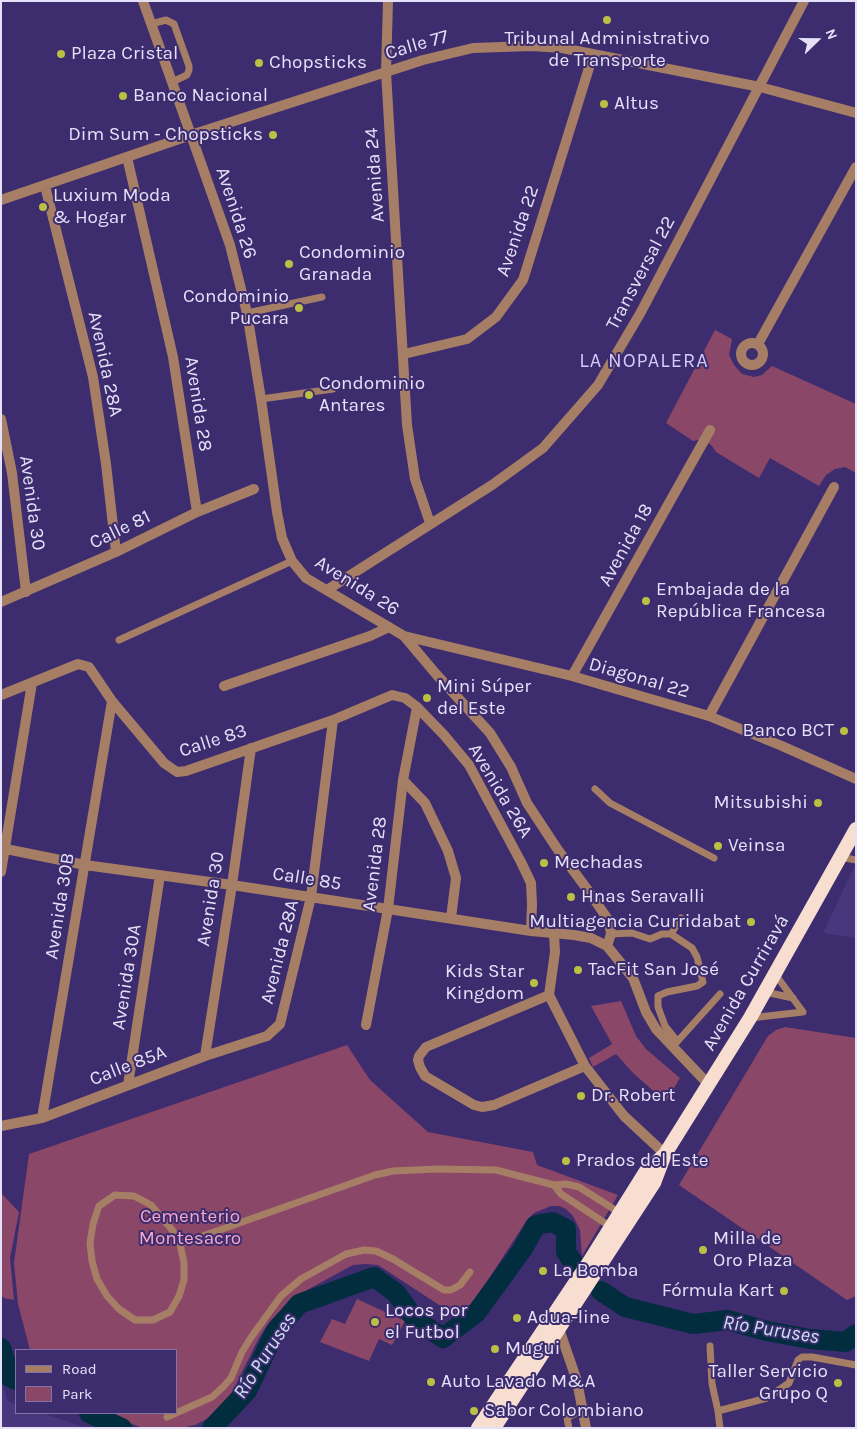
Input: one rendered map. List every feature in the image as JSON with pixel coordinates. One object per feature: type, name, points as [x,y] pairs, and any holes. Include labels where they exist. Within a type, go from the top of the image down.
[{"type":"highway","name":"Avenida Curriravá","points":[[494,1428],[654,1183],[665,1154],[750,1018],[856,829]]},
{"type":"highway","name":"Avenida Curriravá","points":[[478,1428],[646,1171],[665,1154]]},
{"type":"street","name":"Avenida 26","points":[[143,1],[230,246],[246,314],[282,538],[292,561],[306,578],[404,636],[490,733],[511,767],[527,803],[558,850],[588,888],[609,920],[611,934]]},
{"type":"street","name":"Avenida 24","points":[[388,1],[386,72],[408,425],[415,479],[430,523]]},
{"type":"street","name":"Transversal 22","points":[[328,590],[492,485],[543,448],[598,385],[641,312],[804,1]]},
{"type":"street","name":"Calle 77","points":[[1,200],[191,135],[423,60],[473,48],[532,46],[562,48],[760,87],[856,113]]},
{"type":"street","name":"Avenida 22","points":[[404,354],[467,339],[496,317],[523,280],[593,55]]},
{"type":"street","name":"Avenida 28","points":[[127,157],[173,357],[197,512]]},
{"type":"street","points":[[758,344],[856,168]]},
{"type":"street","name":"Avenida 28A","points":[[45,186],[93,377],[106,464],[116,552]]},
{"type":"street","name":"Avenida 30","points":[[1,419],[12,473],[26,592]]},
{"type":"street","name":"Avenida 18","points":[[572,676],[710,430]]},
{"type":"street","points":[[709,716],[834,487]]},
{"type":"street","name":"Calle 81","points":[[1,602],[116,552],[197,512],[254,489]]},
{"type":"street","points":[[224,686],[370,636],[389,627]]},
{"type":"street","name":"Diagonal 22","points":[[404,636],[572,676],[709,716],[856,779]]},
{"type":"street","name":"Calle 83","points":[[1,694],[78,664],[89,667],[112,701],[164,764],[177,772],[186,771],[334,720],[392,695]]},
{"type":"street","points":[[1,872],[3,849],[32,682]]},
{"type":"street","name":"Avenida 26A","points":[[392,695],[405,698],[417,706],[469,765],[531,884],[531,931]]},
{"type":"street","name":"Avenida 30B","points":[[42,1118],[112,701]]},
{"type":"street","name":"Avenida 28","points":[[366,1025],[388,909],[403,780],[417,706]]},
{"type":"street","name":"Avenida 28A","points":[[267,1036],[280,1024],[311,897],[334,720]]},
{"type":"street","name":"Avenida 30","points":[[205,1056],[251,748]]},
{"type":"street","points":[[403,780],[425,803],[448,851],[456,878],[451,918]]},
{"type":"street","name":"Calle 85","points":[[3,849],[85,865],[232,885],[531,931],[591,938],[607,946]]},
{"type":"street","name":"Avenida 30A","points":[[128,1085],[160,875]]},
{"type":"street","points":[[554,934],[549,995],[585,1066],[624,1116],[665,1154]]},
{"type":"street","points":[[611,934],[607,946],[632,978],[651,1020],[675,1044],[709,1085]]},
{"type":"street","points":[[549,995],[426,1047],[421,1052],[418,1060],[425,1076],[474,1105],[482,1107],[494,1105],[585,1066]]},
{"type":"street","name":"Calle 85A","points":[[1,1126],[42,1118],[205,1056],[267,1036]]},
{"type":"street","points":[[559,1329],[576,1381],[586,1428]]},
{"type":"lane","points":[[151,24],[166,20],[174,24],[189,70],[186,75],[172,82]]},
{"type":"lane","points":[[246,314],[322,297]]},
{"type":"lane","points":[[261,399],[333,389]]},
{"type":"lane","points":[[119,640],[292,561]]},
{"type":"lane","points":[[595,789],[610,803],[714,858]]},
{"type":"lane","points":[[840,857],[856,860]]},
{"type":"lane","points":[[671,934],[681,918]]},
{"type":"lane","points":[[611,934],[632,933],[650,939],[662,934],[671,934],[692,948],[697,957],[703,982],[697,986],[667,992],[658,996],[658,1007],[665,1026],[675,1044],[720,994]]},
{"type":"lane","points":[[750,1018],[803,1012],[775,974]]},
{"type":"lane","points":[[765,992],[794,998]]},
{"type":"lane","points":[[180,1244],[375,1175],[393,1171],[493,1169],[554,1186],[566,1184],[579,1187],[620,1213]]},
{"type":"lane","points":[[554,1186],[561,1194],[611,1227]]},
{"type":"lane","points":[[115,1196],[134,1196],[151,1205],[173,1231],[180,1244],[184,1263],[184,1280],[179,1296],[170,1312],[153,1320],[135,1320],[119,1309],[107,1296],[97,1279],[90,1243],[93,1224],[99,1206],[115,1196]]},
{"type":"lane","points":[[178,1412],[212,1397],[231,1378],[242,1352],[281,1296],[301,1279],[346,1254],[364,1250],[376,1251],[393,1259],[444,1290],[451,1290],[460,1286],[470,1272]]},
{"type":"lane","points":[[710,1346],[712,1384],[720,1428]]},
{"type":"lane","points":[[718,1412],[767,1398],[789,1383],[798,1360],[802,1357],[812,1356],[856,1365]]},
{"type":"lane","points":[[569,1428],[567,1418],[582,1410]]},
{"type":"lane","points":[[167,1417],[174,1414]]},
{"type":"shaded area","points":[[855,865],[856,938],[823,933]]},
{"type":"shaded area","points":[[1,1382],[8,1401],[15,1404],[15,1414],[45,1414],[87,1428],[1,1428]]},
{"type":"green space","points":[[715,330],[732,339],[729,355],[734,365],[742,374],[754,377],[762,375],[772,366],[856,404],[856,473],[845,467],[835,469],[826,475],[819,486],[770,458],[759,478],[716,452],[703,439],[693,441],[666,423]]},
{"type":"green space","points":[[621,1001],[636,1036],[646,1049],[680,1078],[666,1102],[633,1073],[616,1054],[593,1067],[589,1058],[612,1044],[591,1006]]},
{"type":"green space","points":[[785,1027],[856,1038],[856,1296],[847,1300],[679,1185],[768,1036],[776,1030]]},
{"type":"green space","name":"Cementerio Montesacro","points":[[347,1045],[370,1080],[428,1132],[533,1152],[537,1165],[618,1195],[582,1256],[580,1230],[573,1216],[566,1209],[559,1206],[551,1206],[534,1213],[527,1220],[462,1320],[378,1265],[353,1265],[307,1290],[270,1321],[260,1336],[228,1400],[213,1416],[195,1425],[180,1428],[143,1428],[106,1414],[178,1414],[178,1349],[30,1349],[18,1304],[14,1263],[29,1154]]},
{"type":"green space","points":[[1,1193],[19,1212],[10,1258],[14,1300],[4,1298],[1,1294]]},
{"type":"green space","points":[[357,1299],[405,1321],[392,1345],[379,1339],[369,1361],[320,1342],[332,1319],[345,1324]]},
{"type":"waterway","name":"Río Puruses","points":[[212,1428],[247,1391],[275,1332],[299,1304],[374,1277],[396,1293],[415,1319],[443,1338],[477,1312],[522,1250],[536,1225],[552,1222],[566,1229],[566,1252],[573,1262]]},
{"type":"waterway","name":"Río Puruses","points":[[601,1291],[625,1307],[693,1324],[727,1320],[767,1331],[810,1339],[846,1342],[856,1334]]},
{"type":"waterway","name":"Río Puruses","points":[[1,1348],[10,1377],[15,1380]]},
{"type":"waterway","name":"Río Puruses","points":[[91,1414],[122,1428]]},
{"type":"place","name":"Tribunal Administrativo de Transporte","points":[[607,20]]},
{"type":"place","name":"Plaza Cristal","points":[[61,54]]},
{"type":"place","name":"Chopsticks","points":[[259,63]]},
{"type":"place","name":"Banco Nacional","points":[[123,96]]},
{"type":"place","name":"Altus","points":[[604,104]]},
{"type":"place","name":"Dim Sum - Chopsticks","points":[[273,135]]},
{"type":"place","name":"Luxium Moda & Hogar","points":[[43,207]]},
{"type":"place","name":"Condominio Granada","points":[[289,264]]},
{"type":"place","name":"Condominio Pucara","points":[[299,308]]},
{"type":"place","name":"Condominio Antares","points":[[309,395]]},
{"type":"place","name":"Embajada de la República Francesa","points":[[646,601]]},
{"type":"place","name":"Mini Súper del Este","points":[[427,698]]},
{"type":"place","name":"Banco BCT","points":[[844,731]]},
{"type":"place","name":"Mitsubishi","points":[[818,803]]},
{"type":"place","name":"Veinsa","points":[[718,846]]},
{"type":"place","name":"Mechadas","points":[[544,863]]},
{"type":"place","name":"Hnas Seravalli","points":[[571,897]]},
{"type":"place","name":"Multiagencia Curridabat","points":[[751,922]]},
{"type":"place","name":"TacFit San José","points":[[578,970]]},
{"type":"place","name":"Kids Star Kingdom","points":[[534,983]]},
{"type":"place","name":"Dr. Robert","points":[[581,1096]]},
{"type":"place","name":"Prados del Este","points":[[566,1161]]},
{"type":"place","name":"Milla de Oro Plaza","points":[[703,1250]]},
{"type":"place","name":"La Bomba","points":[[543,1271]]},
{"type":"place","name":"Fórmula Kart","points":[[784,1291]]},
{"type":"place","name":"Adua-line","points":[[517,1318]]},
{"type":"place","name":"Locos por el Futbol","points":[[375,1322]]},
{"type":"place","name":"Mugui","points":[[495,1349]]},
{"type":"place","name":"Auto Lavado M&A","points":[[431,1382]]},
{"type":"place","name":"Taller Servicio Grupo Q","points":[[838,1383]]},
{"type":"place","name":"Sabor Colombiano","points":[[474,1411]]},
{"type":"district","name":"LA NOPALERA","points":[[644,361]]}]
